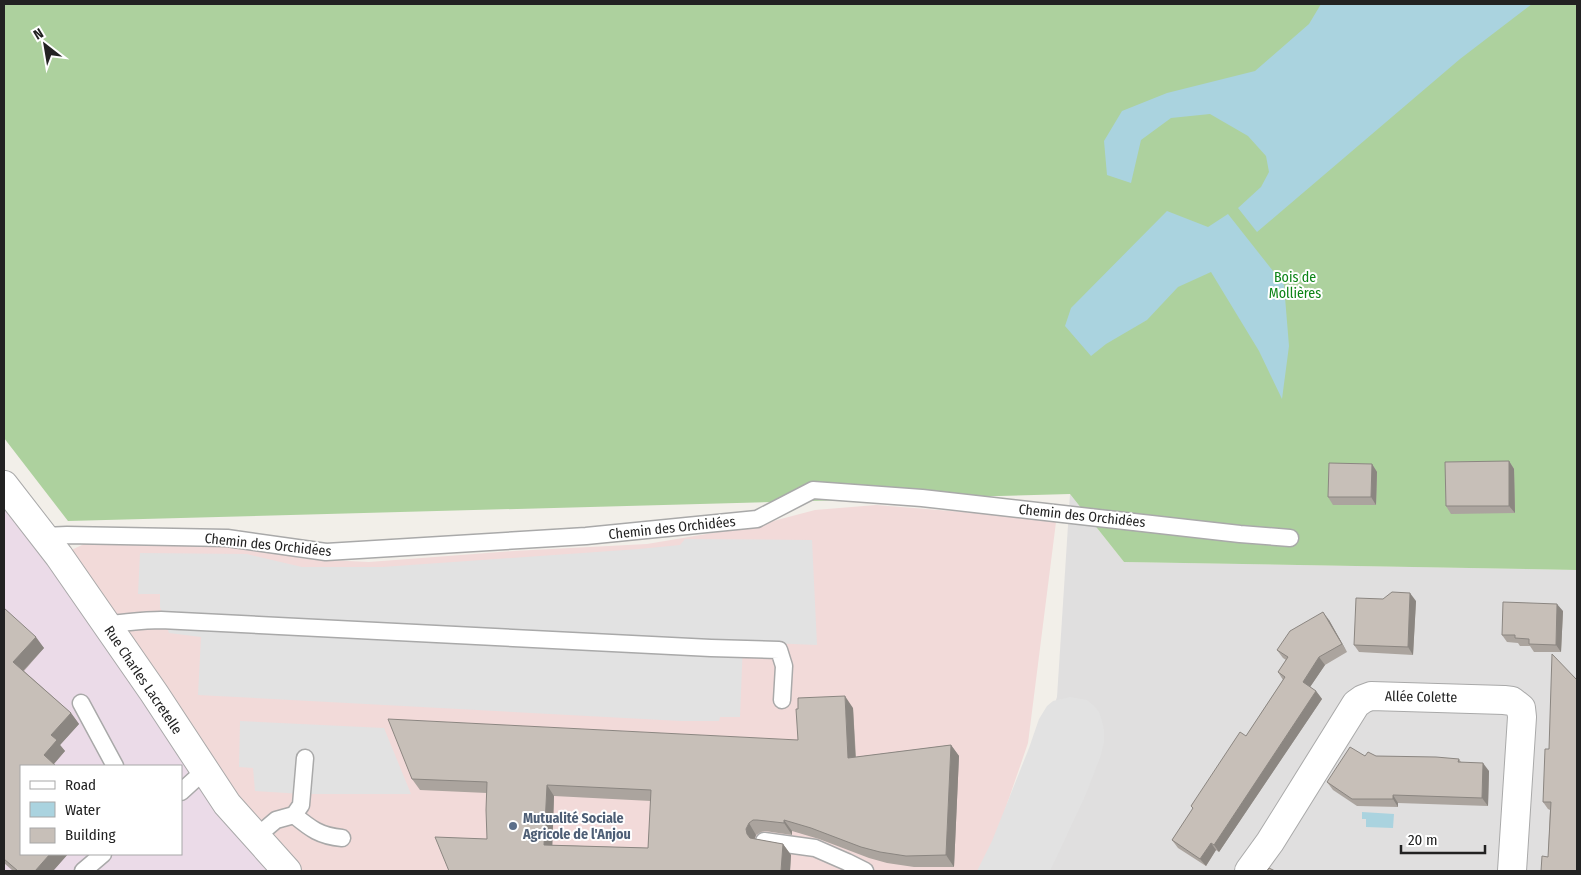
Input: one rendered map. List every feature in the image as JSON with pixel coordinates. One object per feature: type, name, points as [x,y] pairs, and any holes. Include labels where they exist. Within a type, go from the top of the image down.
[{"type":"street","name":"Rue Charles Lacretelle","points":[[4,485],[44,536],[106,624],[227,804],[287,871]]},
{"type":"street","name":"Allée Colette","points":[[1249,871],[1270,842],[1356,704],[1363,698],[1371,696],[1504,700],[1512,701],[1521,708],[1512,871]]},
{"type":"lane","name":"Chemin des Orchidées","points":[[44,536],[228,538],[326,552],[586,536],[757,519],[813,490],[922,498],[1290,538]]},
{"type":"lane","points":[[106,624],[161,620],[779,650],[784,666],[782,700]]},
{"type":"lane","points":[[81,703],[114,765]]},
{"type":"lane","points":[[256,837],[276,820],[294,815],[301,805],[305,758]]},
{"type":"lane","points":[[182,791],[204,770]]},
{"type":"lane","points":[[294,815],[312,830],[328,836],[342,838]]},
{"type":"lane","points":[[764,841],[815,848],[865,871]]},
{"type":"lane","points":[[83,871],[102,855]]},
{"type":"shaded area","points":[[4,485],[287,871],[4,871]]},
{"type":"shaded area","points":[[1070,494],[1124,562],[1577,570],[1577,871],[1000,871],[1057,697]]},
{"type":"shaded area","points":[[876,505],[988,514],[1056,522],[1028,743],[984,871],[287,871],[59,556],[84,544],[167,543],[240,547],[307,559],[369,562],[514,551],[647,544],[754,526],[815,510]]},
{"type":"shaded area","points":[[685,539],[812,540],[817,645],[743,642],[740,717],[720,717],[719,721],[681,721],[198,695],[201,637],[169,633],[160,607],[160,594],[138,594],[140,553],[247,554],[302,567],[382,567],[639,549],[680,545]]},
{"type":"shaded area","points":[[1070,697],[1087,700],[1099,712],[1104,730],[1104,742],[1086,794],[1050,871],[977,871],[992,841],[1039,719],[1047,706],[1053,701]]},
{"type":"shaded area","points":[[240,721],[384,728],[411,794],[302,794],[255,791],[253,768],[239,767]]},
{"type":"green space","name":"Bois de Mollières","points":[[4,4],[1577,4],[1577,570],[1124,562],[1070,494],[68,521],[4,438]]},
{"type":"water","points":[[1321,4],[1532,4],[1460,59],[1257,232],[1238,208],[1261,187],[1269,172],[1266,156],[1248,136],[1210,114],[1171,118],[1141,140],[1131,183],[1107,175],[1104,141],[1122,111],[1167,93],[1255,71],[1309,24]]},
{"type":"water","points":[[1167,211],[1208,227],[1228,214],[1284,285],[1289,346],[1282,399],[1259,351],[1211,272],[1178,287],[1147,320],[1106,344],[1091,356],[1065,326],[1071,308]]},
{"type":"water","points":[[1362,812],[1394,814],[1393,828],[1366,827],[1366,819],[1362,819]]},
{"type":"building","points":[[1509,461],[1509,506],[1446,506],[1445,462]]},
{"type":"building","points":[[1329,463],[1372,464],[1371,497],[1328,497]]},
{"type":"building","points":[[1392,592],[1410,593],[1408,647],[1354,645],[1356,598],[1383,599]]},
{"type":"building","points":[[1503,602],[1557,604],[1556,645],[1529,644],[1529,639],[1515,638],[1515,635],[1502,635]]},
{"type":"building","points":[[4,608],[36,637],[13,662],[71,713],[51,735],[57,740],[44,755],[55,765],[20,765],[20,855],[49,855],[35,871],[18,871],[4,859]]},
{"type":"building","points":[[1323,612],[1342,644],[1319,657],[1303,682],[1316,691],[1214,845],[1211,843],[1200,859],[1172,840],[1193,808],[1191,806],[1240,732],[1246,736],[1285,677],[1278,672],[1288,657],[1277,650],[1290,631]]},
{"type":"building","points":[[1552,654],[1577,680],[1577,871],[1541,871],[1542,856],[1548,857],[1551,802],[1543,802],[1545,749],[1549,749]]},
{"type":"building","points":[[845,696],[848,758],[951,745],[946,855],[906,856],[880,852],[784,820],[784,823],[753,820],[746,829],[750,838],[783,844],[781,871],[449,871],[435,837],[487,839],[487,782],[412,779],[388,719],[798,740],[796,709],[798,709],[798,698]],"holes":[[[547,785],[651,790],[648,848],[544,845]]]},
{"type":"building","points":[[1350,747],[1365,756],[1368,752],[1376,756],[1436,757],[1459,759],[1458,762],[1483,763],[1482,798],[1393,795],[1393,799],[1352,799],[1327,782]]},
{"type":"place","name":"Mutualité Sociale Agricole de l'Anjou","points":[[513,826]]}]
